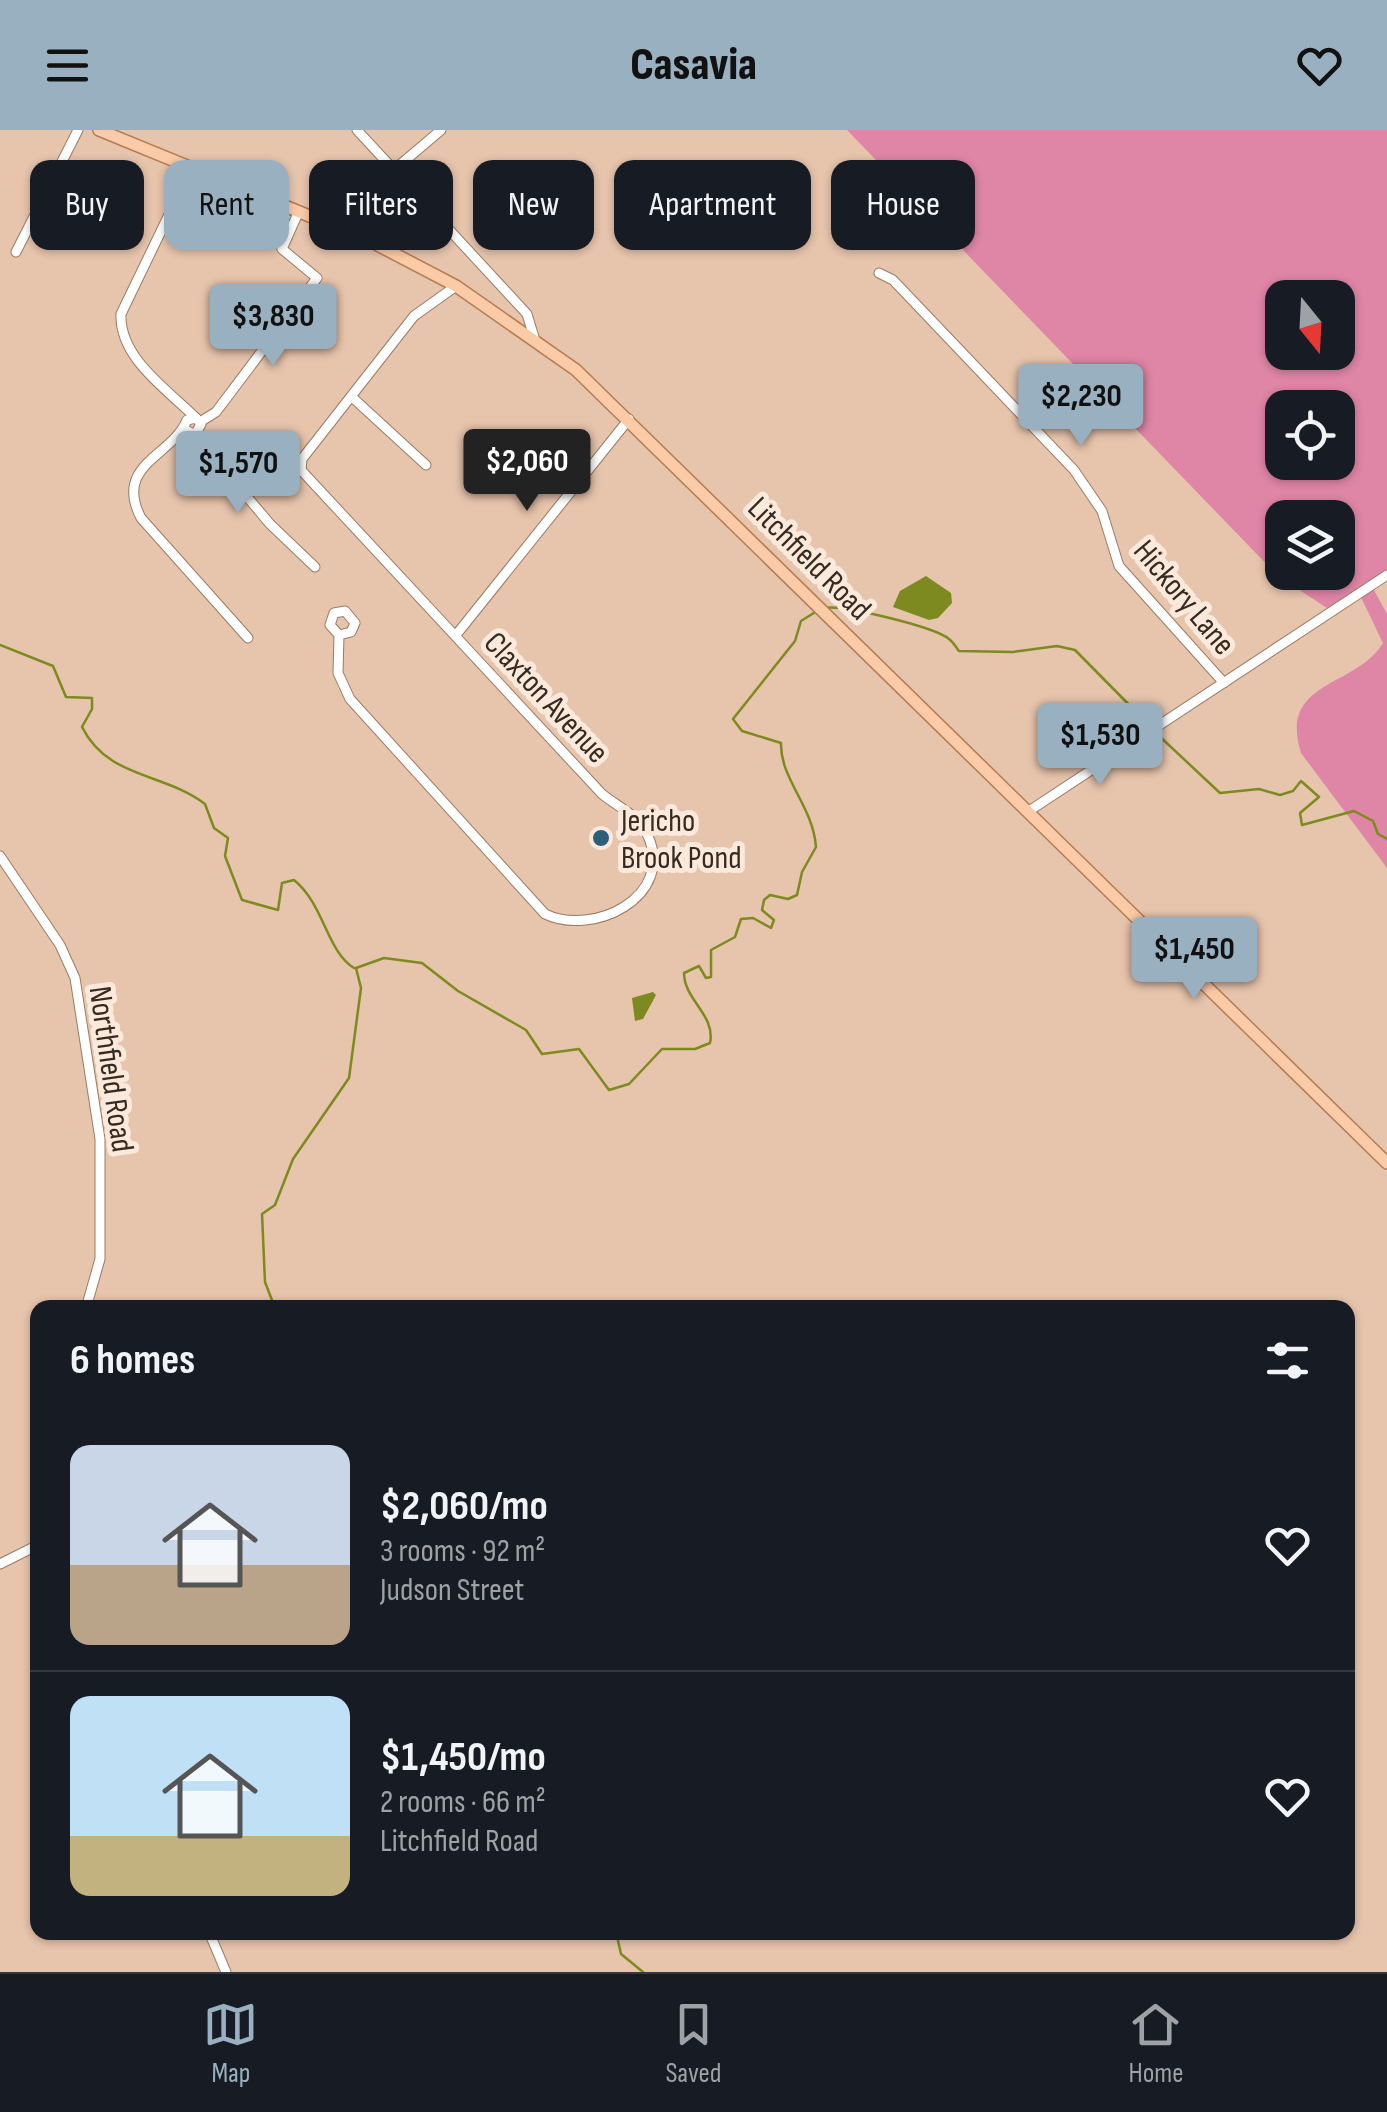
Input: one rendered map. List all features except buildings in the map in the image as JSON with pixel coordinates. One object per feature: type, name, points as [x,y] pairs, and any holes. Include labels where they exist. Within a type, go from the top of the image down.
[{"type":"main road","name":"Litchfield Road","points":[[99,130],[170,160]]},
{"type":"main road","name":"Litchfield Road","points":[[289,206],[368,240],[456,286],[534,337],[629,419],[1387,1163]]},
{"type":"street","points":[[16,252],[78,130]]},
{"type":"street","points":[[357,130],[385,160]]},
{"type":"street","points":[[405,160],[441,130]]},
{"type":"street","points":[[248,638],[141,518],[132,490],[148,460],[184,429],[187,420],[216,412],[317,278],[282,249],[299,210]]},
{"type":"street","points":[[164,226],[122,314],[121,328],[137,359],[198,420],[201,430],[195,435]]},
{"type":"street","points":[[453,234],[526,314],[534,337]]},
{"type":"street","name":"Hickory Lane","points":[[879,273],[892,280],[1074,470],[1102,510],[1119,566],[1224,683]]},
{"type":"street","points":[[426,466],[353,398],[414,316],[456,286]]},
{"type":"street","name":"Claxton Avenue","points":[[339,635],[338,672],[350,699],[533,903],[558,920],[572,922],[619,911],[648,882],[654,866],[648,834],[602,794],[301,470],[302,459],[353,398]]},
{"type":"street","points":[[456,635],[629,419]]},
{"type":"street","points":[[184,429],[195,435],[270,524],[315,567]]},
{"type":"street","points":[[1030,811],[1387,575]]},
{"type":"street","name":"Northfield Road","points":[[0,856],[60,945],[75,978],[100,1139],[100,1260],[88,1300]]},
{"type":"street","points":[[0,1564],[30,1549]]},
{"type":"street","points":[[212,1940],[226,1972]]},
{"type":"shaded area","points":[[847,130],[1387,130],[1387,569],[1369,581],[1387,614],[1387,868],[1301,753],[1297,729],[1300,711],[1323,688],[1371,658],[1383,643],[1358,591],[1327,608],[1299,590],[1355,590],[1355,500],[1265,500],[1265,563],[963,250],[975,250],[975,160],[876,160]]},
{"type":"shaded area","points":[[926,576],[951,593],[952,603],[938,618],[929,620],[893,607],[900,591]]},
{"type":"shaded area","points":[[653,992],[656,995],[643,1019],[635,1021],[632,998]]},
{"type":"waterway","points":[[825,608],[908,623],[940,634],[959,651],[1013,652],[1057,646],[1075,650],[1151,727]]},
{"type":"waterway","points":[[356,968],[384,958],[422,963],[458,991],[526,1030],[542,1054],[579,1049],[609,1090],[629,1084],[662,1049],[695,1049],[710,1043],[708,1024],[685,983],[684,973],[699,966],[706,978],[711,977],[711,950],[735,937],[741,919],[753,918],[771,928],[774,920],[762,910],[764,900],[770,895],[788,899],[797,895],[802,872],[816,847],[814,832],[786,769],[781,743],[742,731],[733,719],[795,641],[801,621],[817,611]]},
{"type":"waterway","points":[[0,645],[53,666],[66,697],[92,698],[92,709],[82,727],[106,756],[205,804],[214,828],[228,838],[225,856],[242,900],[278,910],[282,883],[294,880],[312,902],[337,951],[354,968]]},
{"type":"waterway","points":[[1156,733],[1220,793],[1259,789],[1280,795],[1293,791],[1301,781],[1319,797],[1300,813],[1302,825],[1354,811],[1373,821],[1378,834],[1387,839]]},
{"type":"waterway","points":[[272,1300],[265,1282],[262,1214],[275,1205],[293,1159],[349,1078],[361,988],[356,968]]},
{"type":"waterway","points":[[618,1940],[621,1954],[643,1972]]},
{"type":"place","name":"Jericho Brook Pond","points":[[601,838]]}]
